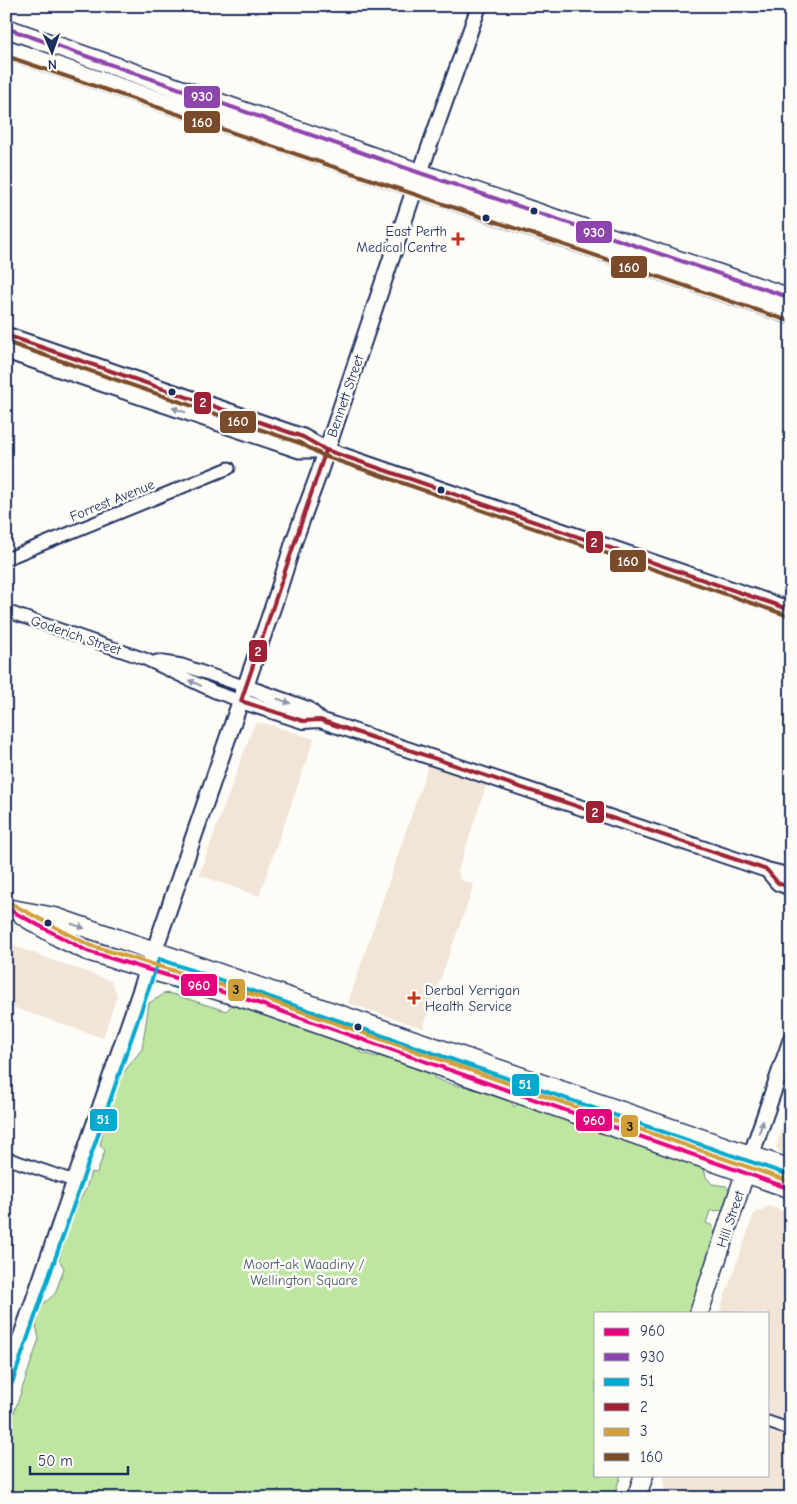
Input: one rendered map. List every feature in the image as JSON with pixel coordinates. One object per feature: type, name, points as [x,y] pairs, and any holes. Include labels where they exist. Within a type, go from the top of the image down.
[{"type":"main road","points":[[6,28],[791,315]]},
{"type":"main road","points":[[6,50],[791,298]]},
{"type":"main road","name":"Bennett Street","points":[[6,1381],[418,180]]},
{"type":"main road","points":[[6,336],[303,437],[326,450],[791,610]]},
{"type":"main road","points":[[6,351],[299,450],[326,450]]},
{"type":"main road","points":[[10,910],[55,917],[791,1170]]},
{"type":"main road","points":[[10,910],[77,947],[252,1001],[791,1189]]},
{"type":"main road","name":"Hill Street","points":[[699,1312],[791,1040]]},
{"type":"main road","points":[[636,1498],[644,1476]]},
{"type":"street","name":"Bennett Street","points":[[418,180],[478,6]]},
{"type":"street","name":"Forrest Avenue","points":[[6,559],[229,468]]},
{"type":"street","name":"Goderich Street","points":[[6,611],[145,659],[215,692],[243,694],[303,721],[320,720],[767,870],[791,876]]},
{"type":"street","name":"Goderich Street","points":[[767,870],[778,883],[791,888]]},
{"type":"street","points":[[6,1158],[74,1181]]},
{"type":"street","points":[[770,1423],[791,1430]]},
{"type":"shaded area","points":[[264,723],[314,739],[259,896],[199,875],[254,725]]},
{"type":"shaded area","points":[[431,757],[489,777],[458,871],[461,880],[474,885],[423,1028],[348,1003]]},
{"type":"shaded area","points":[[11,945],[111,981],[117,995],[103,1038],[6,1005],[6,960]]},
{"type":"shaded area","points":[[791,1104],[791,1156],[781,1153],[776,1147]]},
{"type":"shaded area","points":[[769,1206],[791,1214],[791,1498],[665,1498],[664,1476],[770,1476],[770,1312],[719,1312],[754,1214]]},
{"type":"green space","name":"Moort-ak Waadiny / Wellington Square","points":[[163,993],[172,994],[226,1011],[233,1004],[249,1004],[258,1014],[273,1012],[362,1044],[359,1052],[376,1057],[386,1055],[435,1071],[434,1078],[454,1085],[470,1087],[479,1084],[507,1094],[514,1107],[523,1099],[703,1165],[706,1177],[712,1184],[726,1186],[732,1193],[726,1210],[710,1211],[706,1223],[713,1226],[716,1240],[689,1312],[594,1312],[594,1476],[621,1476],[613,1498],[6,1498],[6,1436],[39,1339],[36,1325],[43,1304],[55,1294],[64,1268],[59,1260],[64,1243],[66,1225],[86,1189],[91,1172],[97,1173],[105,1150],[100,1146],[110,1100],[117,1081],[142,1049],[149,1003]]},
{"type":"transit line","name":"930","points":[[6,28],[420,173],[791,298]]},
{"type":"transit line","name":"160","points":[[6,56],[789,321]]},
{"type":"transit line","name":"2","points":[[6,335],[303,437],[326,450],[791,610]]},
{"type":"transit line","name":"160","points":[[6,342],[300,443],[324,456],[789,616]]},
{"type":"transit line","name":"2","points":[[326,450],[241,701],[303,721],[320,720],[767,870],[778,883],[791,888]]},
{"type":"transit line","name":"3","points":[[8,902],[89,945],[254,995],[791,1182]]},
{"type":"transit line","name":"960","points":[[6,908],[87,951],[252,1001],[791,1189]]},
{"type":"transit line","name":"51","points":[[12,1383],[159,959],[789,1175]]},
{"type":"place","name":"East Perth Medical Centre","points":[[458,239]]},
{"type":"place","name":"Derbal Yerrigan Health Service","points":[[414,998]]}]
